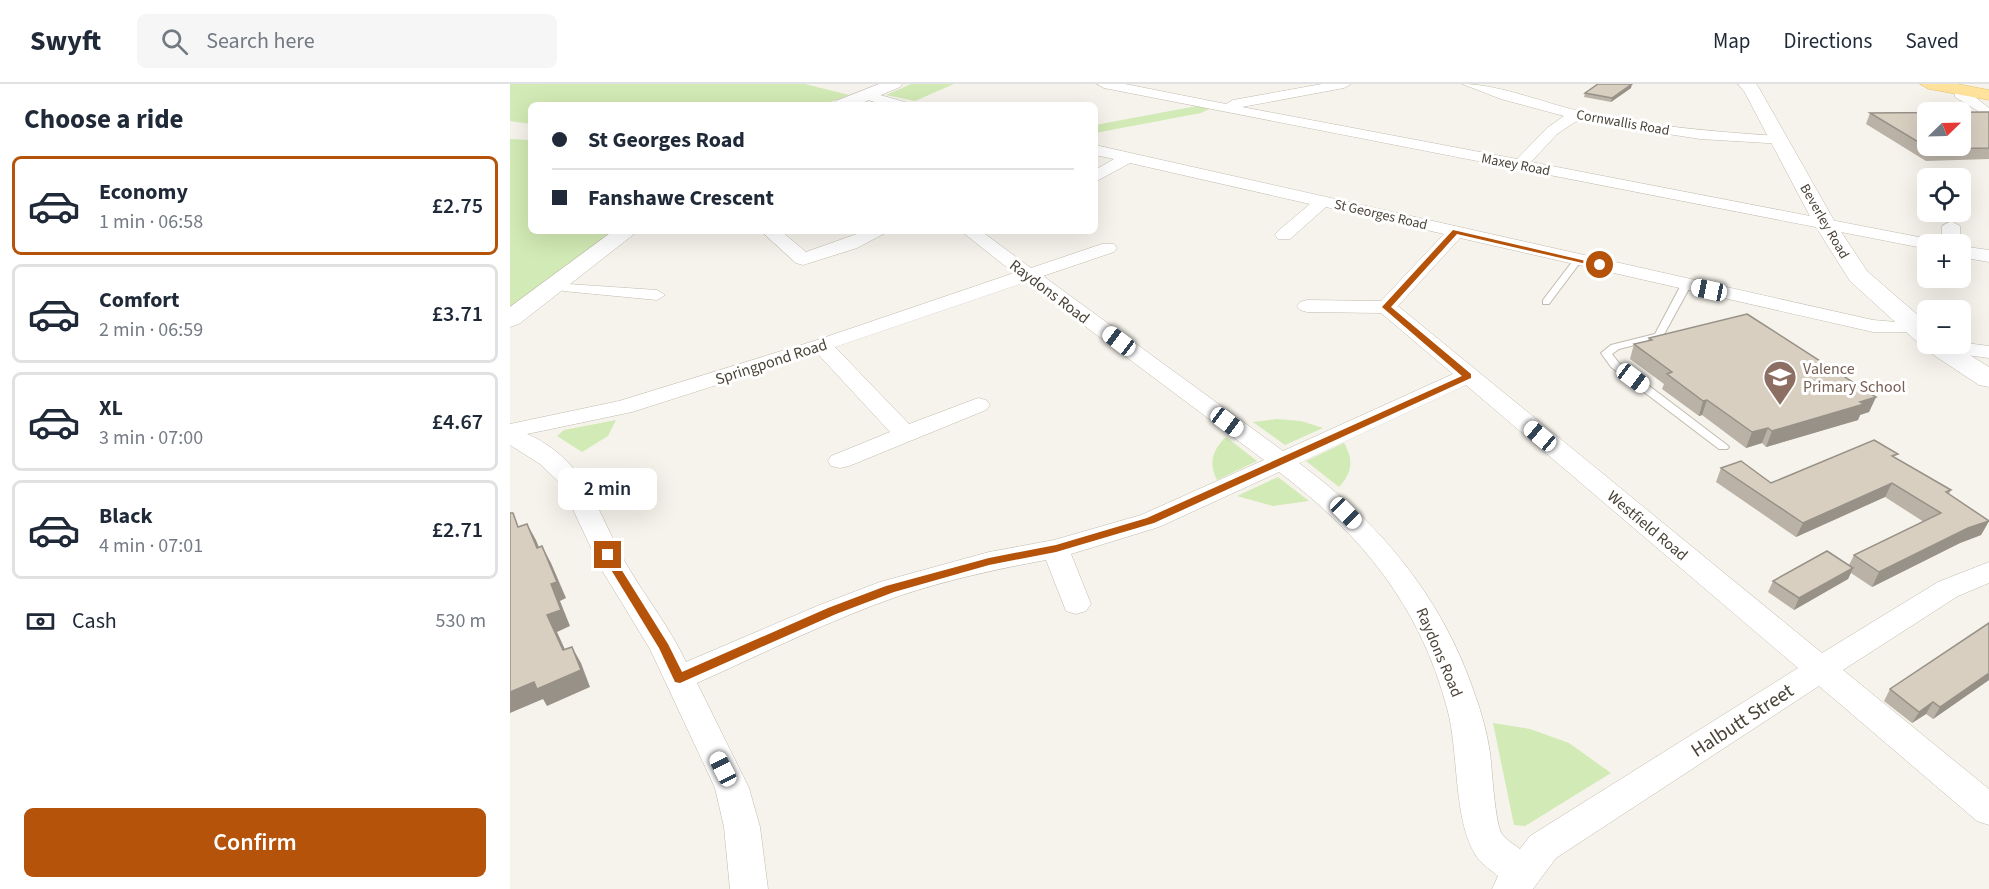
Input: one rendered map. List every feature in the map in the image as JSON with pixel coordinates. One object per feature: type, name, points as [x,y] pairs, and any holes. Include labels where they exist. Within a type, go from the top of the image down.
[{"type":"main road","points":[[1929,84],[1989,95]]},
{"type":"street","points":[[849,102],[894,84]]},
{"type":"street","name":"Maxey Road","points":[[1104,84],[1917,242]]},
{"type":"street","points":[[1225,108],[1235,103],[1327,85],[1344,84]]},
{"type":"street","name":"Cornwallis Road","points":[[1469,84],[1577,114],[1677,131],[1779,141]]},
{"type":"street","name":"Beverley Road","points":[[1746,84],[1825,224],[1858,276],[1917,329]]},
{"type":"street","points":[[1961,90],[1961,96],[1989,114]]},
{"type":"street","points":[[866,95],[890,102]]},
{"type":"street","points":[[1521,164],[1552,131],[1577,114]]},
{"type":"street","name":"St Georges Road","points":[[1098,151],[1917,337]]},
{"type":"street","points":[[1098,175],[1128,158]]},
{"type":"street","points":[[1284,235],[1323,201]]},
{"type":"street","points":[[1951,226],[1951,234]]},
{"type":"street","points":[[1307,306],[1386,307],[1456,232]]},
{"type":"street","points":[[510,319],[623,234]]},
{"type":"street","points":[[774,234],[803,259],[851,244],[873,234]]},
{"type":"street","name":"Raydons Road","points":[[974,234],[1281,462],[1346,513],[1387,556],[1421,606],[1436,635],[1460,696],[1468,730],[1483,833],[1516,881]]},
{"type":"street","name":"Springpond Road","points":[[510,434],[521,428],[624,407],[821,345],[1108,248]]},
{"type":"street","points":[[1971,253],[1989,256]]},
{"type":"street","points":[[568,288],[657,294]]},
{"type":"street","name":"Westfield Road","points":[[1386,307],[1989,810]]},
{"type":"street","points":[[821,345],[906,435]]},
{"type":"street","name":"St Georges Road","points":[[1971,350],[1989,352]]},
{"type":"street","name":"Beverley Road","points":[[1951,354],[1989,379]]},
{"type":"street","points":[[680,678],[832,611],[890,589],[989,561],[1056,549],[1150,521],[1468,376]]},
{"type":"street","points":[[840,461],[978,405]]},
{"type":"street","points":[[510,434],[549,459],[572,481],[614,567],[664,647],[732,788],[742,827],[748,889]]},
{"type":"street","points":[[1056,549],[1076,604]]},
{"type":"street","name":"Halbutt Street","points":[[1516,881],[1543,847],[1948,589],[1989,572]]},
{"type":"lane","points":[[1546,302],[1578,260]]},
{"type":"lane","points":[[1686,285],[1659,336],[1615,346],[1606,353],[1615,365],[1723,447]]},
{"type":"green space","points":[[510,84],[805,84],[849,95],[831,102],[528,102],[528,124],[510,121]]},
{"type":"green space","points":[[911,84],[954,84],[915,101],[886,95]]},
{"type":"green space","points":[[1197,106],[1209,109],[1201,113],[1098,132],[1098,124]]},
{"type":"green space","points":[[510,139],[528,140],[528,234],[610,234],[510,308]]},
{"type":"green space","points":[[1277,419],[1301,421],[1323,428],[1285,445],[1253,422]]},
{"type":"green space","points":[[616,420],[608,436],[582,452],[557,436],[564,430]]},
{"type":"green space","points":[[1226,437],[1257,461],[1217,480],[1214,474],[1213,457],[1218,446]]},
{"type":"green space","points":[[1344,443],[1349,455],[1350,466],[1347,477],[1339,487],[1306,461]]},
{"type":"green space","points":[[1278,477],[1309,501],[1273,506],[1237,496]]},
{"type":"green space","points":[[1493,723],[1530,729],[1569,743],[1611,773],[1525,826],[1514,825]]},
{"type":"building","points":[[1598,84],[1632,84],[1612,98],[1585,93]]},
{"type":"building","points":[[1971,112],[1989,112],[1989,148],[1971,148]]},
{"type":"building","points":[[1870,113],[1917,113],[1917,141]]},
{"type":"building","points":[[1747,314],[1876,397],[1860,402],[1864,404],[1772,431],[1768,428],[1752,432],[1707,400],[1703,401],[1667,374],[1672,372],[1634,344],[1652,340],[1649,338]]},
{"type":"building","points":[[1874,440],[1898,454],[1892,456],[1951,490],[1946,492],[1989,521],[1968,528],[1879,572],[1854,555],[1941,513],[1892,483],[1803,523],[1721,468],[1741,461],[1771,483]]},
{"type":"building","points":[[510,513],[513,513],[518,527],[527,524],[537,548],[542,546],[557,582],[551,584],[561,610],[547,615],[563,650],[572,647],[581,670],[537,689],[534,682],[510,692]]},
{"type":"building","points":[[1827,551],[1853,568],[1799,598],[1773,581]]},
{"type":"building","points":[[1989,623],[1989,673],[1940,707],[1933,702],[1919,712],[1890,689]]},
{"type":"place","name":"Valence Primary School","points":[[1780,406]]},
{"type":"route","points":[[608,555],[664,647],[680,678],[832,611],[890,589],[989,561],[1056,549],[1150,521],[1468,376],[1396,318],[1386,307],[1456,232],[1600,265]]}]
